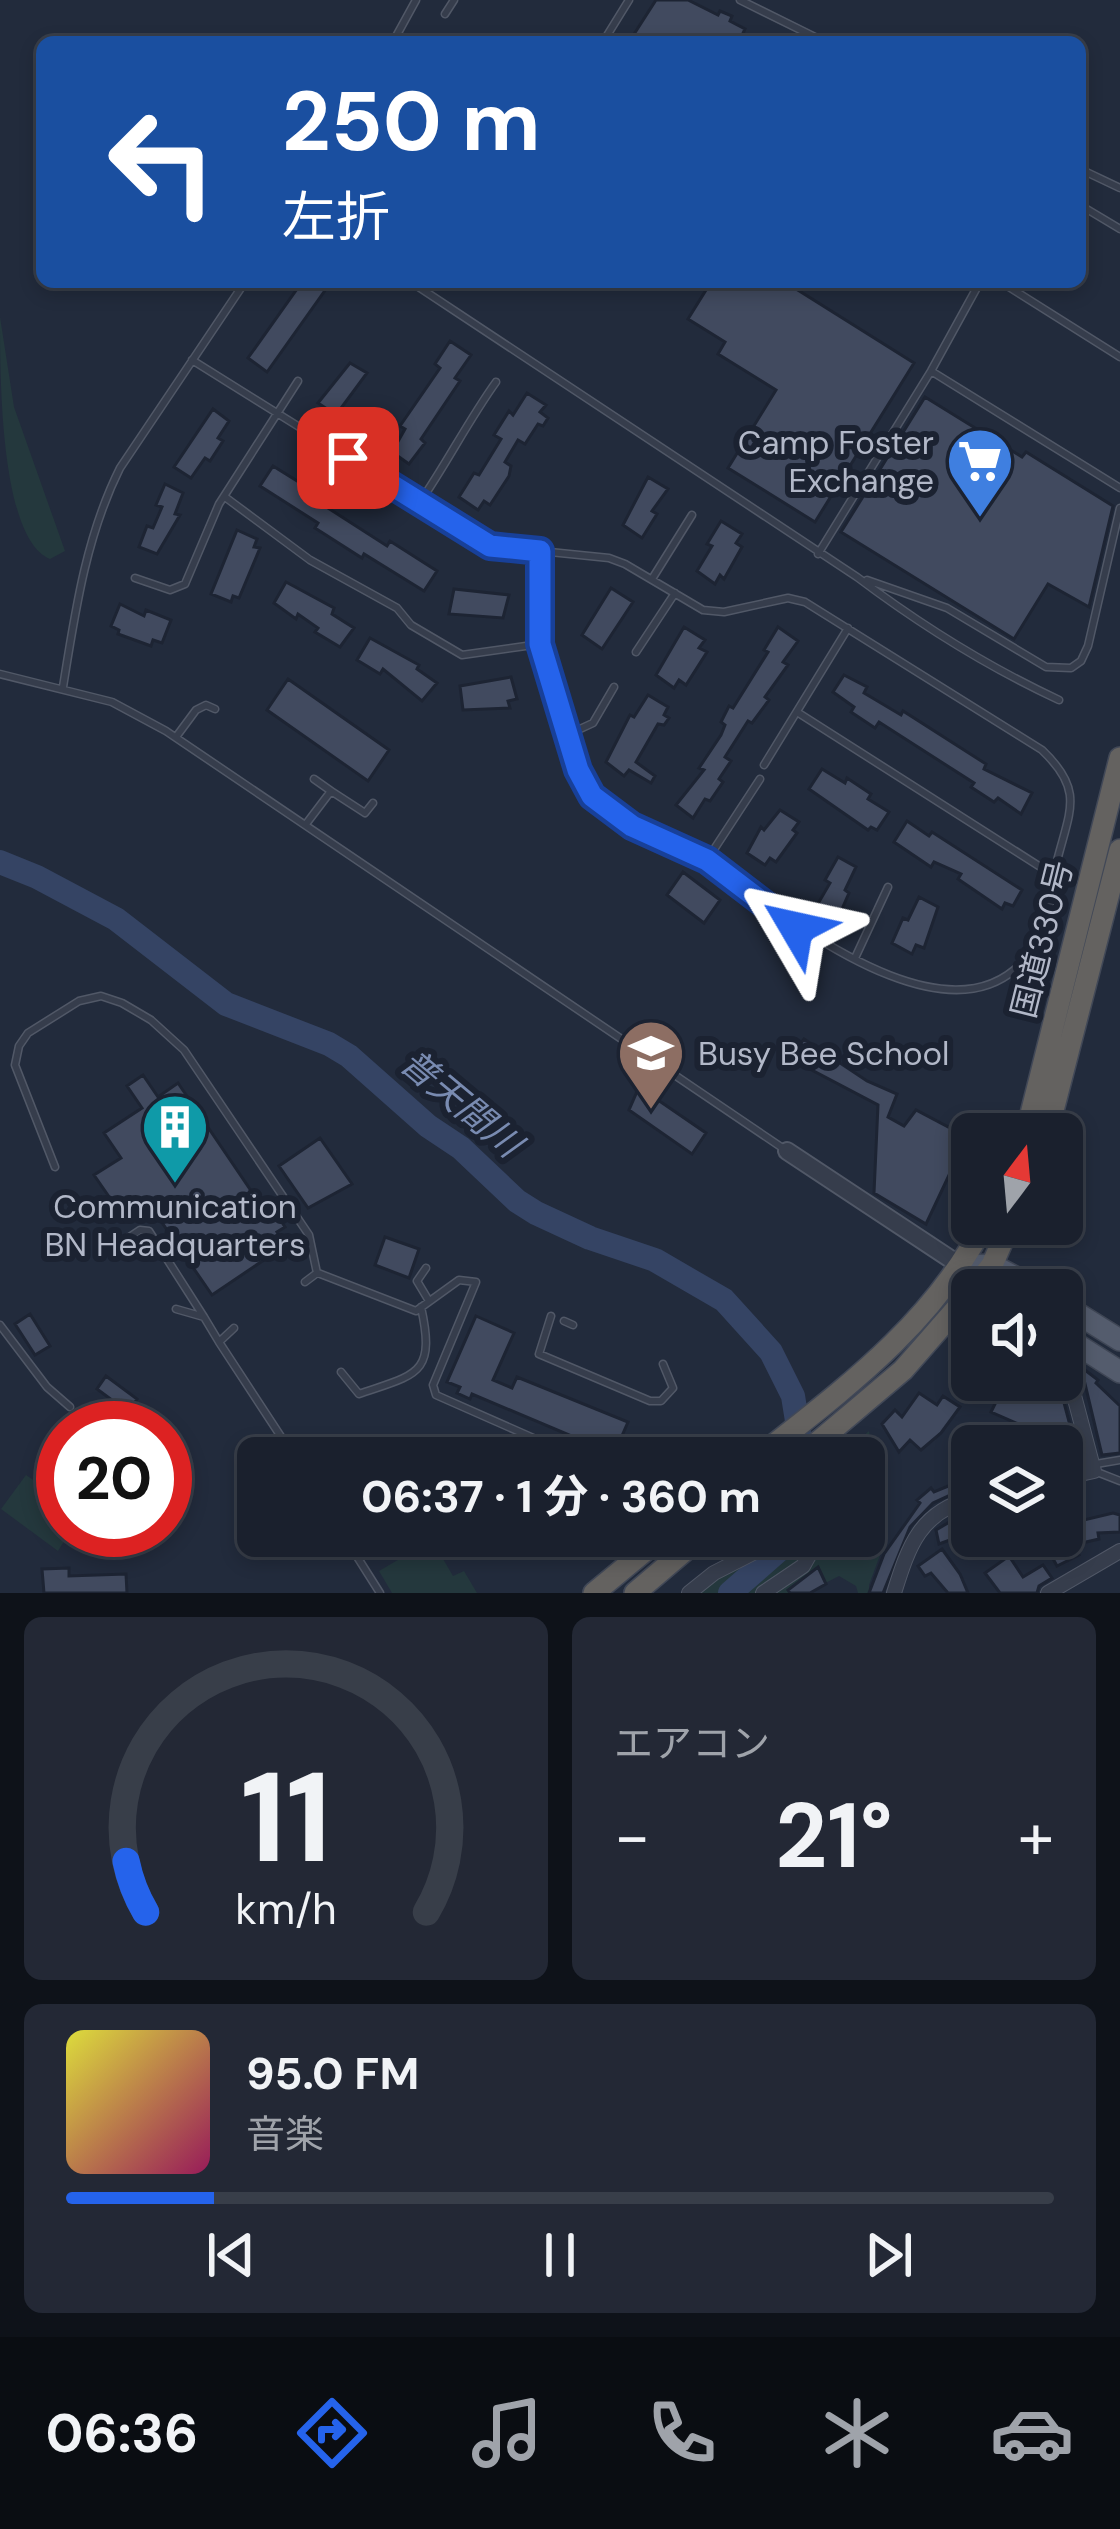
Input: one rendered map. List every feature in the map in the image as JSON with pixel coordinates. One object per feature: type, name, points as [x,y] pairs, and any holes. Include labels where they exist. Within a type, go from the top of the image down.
[{"type":"highway","name":"国道330号","points":[[1032,1113],[1097,932],[1120,758]]},
{"type":"highway","name":"国道330号","points":[[1052,1113],[1120,850]]},
{"type":"highway","points":[[784,1437],[889,1352],[961,1266],[972,1245]]},
{"type":"highway","points":[[826,1437],[951,1318]]},
{"type":"highway","points":[[594,1593],[638,1557]]},
{"type":"highway","points":[[634,1593],[678,1557]]},
{"type":"main road","points":[[961,1266],[964,1269]]},
{"type":"main road","points":[[1083,1317],[1120,1340]]},
{"type":"main road","points":[[1083,1349],[1120,1372]]},
{"type":"street","points":[[787,1151],[961,1266]]},
{"type":"street","points":[[1075,1401],[1093,1468],[1083,1471]]},
{"type":"street","points":[[894,1593],[909,1548],[922,1527],[951,1504]]},
{"type":"street","points":[[1048,1593],[1120,1551]]},
{"type":"street","points":[[689,1593],[745,1557]]},
{"type":"street","points":[[763,1593],[807,1557]]},
{"type":"lane","points":[[396,36],[416,0]]},
{"type":"lane","points":[[445,14],[454,0]]},
{"type":"lane","points":[[607,36],[629,0]]},
{"type":"lane","points":[[740,0],[813,36]]},
{"type":"lane","points":[[1086,172],[1120,188]]},
{"type":"lane","points":[[1086,209],[1120,229]]},
{"type":"lane","points":[[63,687],[92,534],[106,496],[241,288]]},
{"type":"lane","points":[[420,288],[921,625],[988,668],[1059,700]]},
{"type":"lane","points":[[818,554],[932,371],[977,288]]},
{"type":"lane","points":[[1011,288],[1120,357]]},
{"type":"lane","points":[[192,360],[490,546],[540,551],[609,558],[703,610],[724,612],[788,598],[806,602],[1042,750],[1067,777],[1071,808],[1041,936],[1028,954],[994,982],[970,989],[906,982],[819,943],[707,860],[632,826],[592,796],[578,770],[540,644],[540,551]]},
{"type":"lane","points":[[932,371],[1120,488]]},
{"type":"lane","points":[[135,578],[170,590],[185,584],[225,496],[298,381]]},
{"type":"lane","points":[[419,502],[496,382]]},
{"type":"lane","points":[[225,496],[310,560],[397,608],[411,626],[462,655],[540,644]]},
{"type":"lane","points":[[857,578],[947,608],[1046,667],[1071,668],[1081,661],[1088,646],[1120,508]]},
{"type":"lane","points":[[652,579],[692,515]]},
{"type":"lane","points":[[637,652],[675,593]]},
{"type":"lane","points":[[764,765],[848,628]]},
{"type":"lane","points":[[0,674],[112,702],[176,737],[787,1151]]},
{"type":"lane","points":[[567,735],[593,723],[614,688]]},
{"type":"lane","points":[[176,737],[196,710],[206,705],[215,709]]},
{"type":"lane","points":[[796,712],[1053,875]]},
{"type":"lane","points":[[314,779],[365,813],[373,803]]},
{"type":"lane","points":[[707,860],[760,779]]},
{"type":"lane","points":[[306,824],[331,791]]},
{"type":"lane","points":[[855,958],[887,887]]},
{"type":"lane","points":[[56,1167],[15,1065],[19,1046],[28,1033],[80,1001],[101,996],[151,1020],[184,1050],[309,1235],[317,1273]]},
{"type":"lane","points":[[113,1248],[140,1230],[149,1231],[281,1437]]},
{"type":"lane","points":[[426,1268],[417,1281],[429,1301]]},
{"type":"lane","points":[[305,1282],[317,1273]]},
{"type":"lane","points":[[317,1273],[416,1311],[459,1280],[476,1282],[434,1385],[436,1396],[531,1437]]},
{"type":"lane","points":[[341,1372],[359,1394],[416,1370],[424,1362],[428,1341],[421,1307]]},
{"type":"lane","points":[[176,1309],[204,1317]]},
{"type":"lane","points":[[551,1316],[539,1354],[650,1401],[661,1400],[673,1388],[663,1364]]},
{"type":"lane","points":[[0,1325],[63,1401]]},
{"type":"lane","points":[[219,1342],[234,1328]]},
{"type":"lane","points":[[1093,1468],[1120,1460]]},
{"type":"lane","points":[[1093,1468],[1120,1481]]},
{"type":"lane","points":[[357,1557],[380,1593]]},
{"type":"green space","points":[[0,317],[14,407],[65,551],[50,559],[33,545],[12,489],[3,414]]},
{"type":"green space","points":[[26,1475],[36,1482],[36,1535],[1,1509]]},
{"type":"green space","points":[[403,1557],[442,1557],[453,1576],[464,1571],[477,1593],[392,1593],[379,1571]]},
{"type":"green space","points":[[726,1557],[879,1557],[869,1593],[858,1593],[856,1586],[839,1576],[806,1593],[681,1593]]},
{"type":"building","points":[[656,0],[688,0],[718,15],[720,11],[732,16],[730,21],[745,29],[742,36],[633,36]]},
{"type":"building","points":[[298,288],[327,288],[267,372],[248,358]]},
{"type":"building","points":[[707,288],[795,288],[914,363],[815,522],[728,468],[776,390],[718,354],[725,342],[688,319]]},
{"type":"building","points":[[450,341],[471,355],[409,464],[392,452],[405,429],[400,426],[440,368],[435,364]]},
{"type":"building","points":[[350,363],[367,373],[336,415],[318,403]]},
{"type":"building","points":[[527,393],[546,405],[540,412],[548,418],[525,444],[518,440],[505,462],[511,466],[509,476],[490,505],[484,501],[478,510],[459,497],[501,439],[494,435],[509,411],[513,415]]},
{"type":"building","name":"Camp Foster Exchange","points":[[925,397],[1113,506],[1089,607],[1048,584],[1014,639],[841,532]]},
{"type":"building","points":[[213,409],[229,421],[218,438],[223,441],[191,478],[174,467]]},
{"type":"building","points":[[273,466],[387,546],[390,541],[437,571],[424,591],[315,528],[318,523],[260,486]]},
{"type":"building","points":[[648,477],[668,489],[652,511],[657,514],[642,538],[623,525]]},
{"type":"building","points":[[165,484],[183,493],[175,514],[180,515],[157,554],[139,547],[162,507],[156,505]]},
{"type":"building","points":[[721,521],[742,534],[736,543],[742,547],[724,579],[720,575],[715,584],[697,571]]},
{"type":"building","points":[[237,530],[257,539],[254,547],[260,548],[239,598],[233,596],[231,602],[211,594]]},
{"type":"building","points":[[286,582],[334,608],[332,614],[354,628],[340,647],[315,632],[318,628],[298,614],[296,619],[274,603]]},
{"type":"building","points":[[611,588],[633,602],[602,649],[582,635]]},
{"type":"building","points":[[454,589],[509,595],[503,618],[449,614]]},
{"type":"building","points":[[120,604],[144,616],[146,610],[171,620],[162,643],[153,640],[151,646],[118,634],[111,626]]},
{"type":"building","points":[[684,627],[705,640],[699,648],[707,652],[686,685],[679,680],[674,688],[656,675]]},
{"type":"building","points":[[778,627],[798,641],[783,662],[788,665],[765,697],[769,700],[752,723],[748,721],[725,757],[731,761],[719,779],[723,782],[693,818],[676,805],[704,770],[699,768],[721,735],[729,706],[733,708],[768,652],[764,650]]},
{"type":"building","points":[[370,638],[419,665],[417,669],[437,683],[422,701],[383,669],[380,674],[357,660]]},
{"type":"building","points":[[844,675],[867,687],[864,693],[901,715],[903,711],[986,764],[984,769],[1032,793],[1021,814],[998,798],[994,802],[971,787],[974,783],[879,722],[875,728],[851,712],[854,707],[833,692]]},
{"type":"building","points":[[511,677],[517,699],[508,701],[510,708],[463,710],[460,686]]},
{"type":"building","points":[[288,679],[389,750],[368,781],[267,710]]},
{"type":"building","points":[[648,695],[668,707],[664,715],[669,718],[664,725],[658,724],[636,762],[655,776],[651,783],[629,770],[624,776],[606,762],[630,715],[634,717]]},
{"type":"building","points":[[822,769],[845,783],[847,778],[889,812],[877,830],[868,830],[809,789]]},
{"type":"building","points":[[780,810],[799,822],[793,830],[797,833],[776,862],[770,858],[765,865],[747,853],[761,827],[764,830]]},
{"type":"building","points":[[907,821],[1022,890],[1013,906],[1005,903],[1002,909],[958,879],[961,874],[934,862],[931,867],[894,842]]},
{"type":"building","points":[[838,857],[856,867],[838,918],[816,907]]},
{"type":"building","points":[[683,872],[720,900],[704,923],[667,895]]},
{"type":"building","points":[[919,897],[938,907],[924,948],[916,945],[912,954],[892,943]]},
{"type":"building","points":[[804,1039],[867,1081],[897,1094],[888,1117],[904,1126],[916,1110],[951,1129],[951,1171],[926,1224],[874,1193],[878,1105],[789,1058]]},
{"type":"building","name":"Communication BN Headquarters","points":[[143,1075],[158,1097],[178,1083],[262,1207],[269,1203],[285,1227],[277,1232],[286,1245],[212,1295],[145,1198],[121,1214],[94,1175],[121,1158],[104,1133],[142,1108],[127,1086]]},
{"type":"building","points":[[639,1087],[706,1133],[692,1154],[629,1110]]},
{"type":"building","points":[[320,1138],[352,1184],[308,1208],[279,1166]]},
{"type":"building","points":[[385,1237],[419,1249],[409,1278],[375,1265]]},
{"type":"building","points":[[30,1314],[50,1346],[35,1355],[15,1324]]},
{"type":"building","points":[[476,1316],[514,1333],[493,1380],[512,1388],[517,1377],[628,1422],[621,1437],[574,1437],[472,1394],[470,1399],[457,1393],[460,1387],[447,1382]]},
{"type":"building","points":[[1083,1369],[1120,1406],[1120,1453],[1102,1455]]},
{"type":"building","points":[[106,1376],[137,1399],[113,1401],[97,1389]]},
{"type":"building","points":[[919,1393],[937,1405],[943,1396],[960,1407],[921,1450],[910,1440],[899,1452],[882,1424],[895,1410],[902,1417]]},
{"type":"building","points":[[996,1401],[1064,1401],[1070,1425],[1021,1425],[991,1412]]},
{"type":"building","points":[[951,1485],[951,1495],[933,1503],[910,1527],[883,1593],[869,1593],[885,1553],[920,1503],[917,1500],[931,1488],[934,1492]]},
{"type":"building","points":[[1120,1515],[1120,1532],[1098,1533],[1099,1539],[1083,1543],[1083,1520]]},
{"type":"building","points":[[951,1521],[951,1540],[939,1544],[936,1530]]},
{"type":"building","points":[[942,1549],[968,1593],[948,1593],[918,1566]]},
{"type":"building","points":[[1010,1557],[1023,1577],[1043,1565],[1052,1578],[1037,1593],[1000,1593],[985,1573]]},
{"type":"building","points":[[1052,1557],[1075,1557],[1057,1566]]},
{"type":"building","points":[[818,1567],[826,1584],[810,1593],[790,1593],[788,1590]]},
{"type":"building","points":[[69,1568],[69,1576],[126,1574],[127,1593],[44,1593],[42,1569]]},
{"type":"waterway","name":"普天間川","points":[[0,862],[116,919],[226,1004],[349,1056],[536,1213],[655,1260],[724,1300],[771,1352],[793,1396],[800,1437]]},
{"type":"waterway","name":"普天間川","points":[[730,1593],[771,1557]]},
{"type":"place","name":"Camp Foster Exchange","points":[[980,520]]},
{"type":"place","name":"Busy Bee School","points":[[651,1112]]},
{"type":"place","name":"Communication BN Headquarters","points":[[175,1186]]},
{"type":"route","points":[[348,458],[490,546],[540,551],[540,644],[578,770],[592,796],[632,826],[707,860],[796,928]]}]
